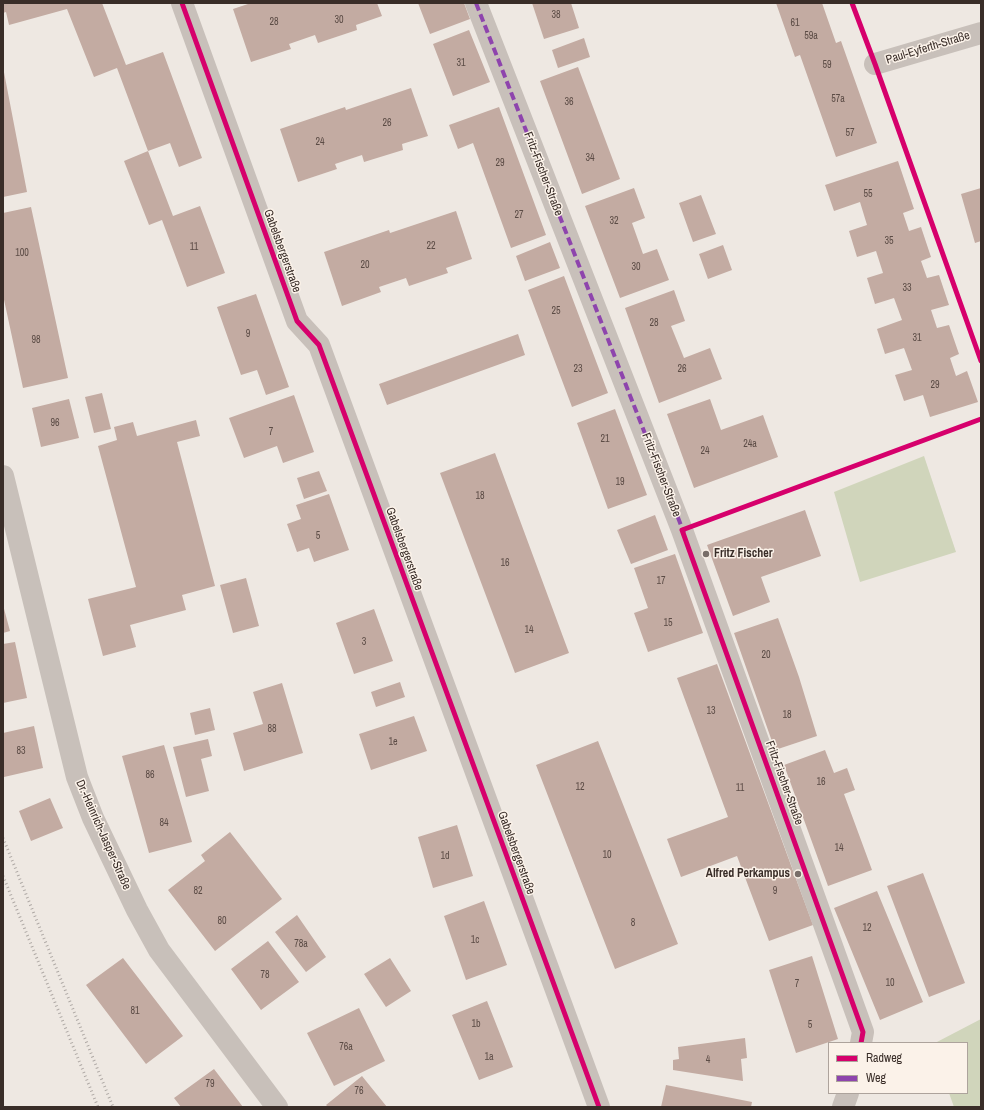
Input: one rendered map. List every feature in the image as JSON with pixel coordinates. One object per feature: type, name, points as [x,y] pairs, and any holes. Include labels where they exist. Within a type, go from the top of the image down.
[{"type":"street","name":"Gabelsbergerstraße","points":[[182,3],[297,321],[319,345],[599,1107]]},
{"type":"street","name":"Fritz-Fischer-Straße","points":[[476,3],[682,530],[863,1032],[861,1042]]},
{"type":"street","name":"Paul-Eyferth-Straße","points":[[875,64],[981,33]]},
{"type":"street","name":"Dr.-Heinrich-Jasper-Straße","points":[[3,476],[77,776],[93,818],[136,910],[159,950],[277,1107]]},
{"type":"street","points":[[843,1107],[848,1094]]},
{"type":"green space","points":[[924,456],[956,552],[860,582],[834,492]]},
{"type":"green space","points":[[981,1019],[981,1107],[954,1107],[949,1094],[968,1094],[968,1042],[937,1042]]},
{"type":"building","points":[[3,3],[102,3],[126,65],[163,52],[202,158],[179,167],[170,143],[148,151],[117,68],[94,77],[67,9],[9,25],[6,12],[3,13]]},
{"type":"building","points":[[251,3],[377,3],[382,16],[356,25],[357,30],[318,43],[315,35],[289,44],[291,49],[251,62],[233,9]]},
{"type":"building","points":[[418,3],[464,3],[470,19],[430,34]]},
{"type":"building","points":[[532,3],[571,3],[579,28],[544,39]]},
{"type":"building","points":[[776,3],[822,3],[836,43],[841,41],[877,143],[836,157],[800,55],[795,57]]},
{"type":"building","points":[[469,30],[490,82],[453,96],[433,44]]},
{"type":"building","points":[[584,38],[590,57],[558,68],[552,50]]},
{"type":"building","points":[[3,67],[27,192],[3,197]]},
{"type":"building","points":[[578,67],[620,179],[582,194],[540,81]]},
{"type":"building","points":[[411,88],[428,136],[402,144],[403,150],[364,162],[362,155],[335,164],[337,169],[298,182],[280,129],[345,107],[346,110]]},
{"type":"building","points":[[499,107],[546,235],[511,248],[473,143],[458,149],[449,125]]},
{"type":"building","points":[[148,151],[173,216],[200,206],[225,273],[187,287],[162,220],[149,225],[124,161]]},
{"type":"building","points":[[898,161],[914,209],[903,213],[909,231],[921,227],[931,257],[921,261],[927,278],[939,275],[949,305],[931,310],[937,328],[949,325],[959,354],[950,358],[956,376],[967,371],[978,402],[930,417],[923,395],[904,401],[895,375],[912,370],[904,348],[885,354],[877,329],[902,320],[894,298],[875,304],[867,278],[883,273],[876,251],[857,257],[849,231],[867,225],[860,202],[834,211],[825,185]]},
{"type":"building","points":[[634,188],[645,218],[632,223],[643,254],[657,249],[669,280],[620,298],[585,206]]},
{"type":"building","points":[[981,188],[981,241],[975,243],[961,194]]},
{"type":"building","points":[[701,195],[716,234],[693,242],[679,203]]},
{"type":"building","points":[[31,207],[68,378],[23,388],[3,295],[3,213]]},
{"type":"building","points":[[456,211],[472,259],[446,268],[448,273],[409,286],[406,278],[379,287],[381,292],[342,306],[324,252],[389,230],[390,233]]},
{"type":"building","points":[[550,242],[560,268],[525,281],[516,256]]},
{"type":"building","points":[[723,245],[732,270],[708,279],[699,254]]},
{"type":"building","points":[[564,276],[608,393],[572,407],[528,290]]},
{"type":"building","points":[[674,290],[685,321],[671,326],[684,358],[710,348],[722,379],[659,403],[625,308]]},
{"type":"building","points":[[256,294],[289,387],[266,395],[257,370],[241,375],[217,307]]},
{"type":"building","points":[[518,334],[525,355],[387,405],[379,384]]},
{"type":"building","points":[[102,393],[111,429],[94,433],[85,397]]},
{"type":"building","points":[[294,395],[314,452],[283,463],[277,446],[244,458],[229,418]]},
{"type":"building","points":[[69,399],[79,438],[41,447],[32,408]]},
{"type":"building","points":[[710,399],[721,430],[763,415],[778,457],[694,488],[667,414]]},
{"type":"building","points":[[615,409],[647,495],[608,509],[577,423]]},
{"type":"building","points":[[196,420],[200,436],[177,442],[215,586],[182,595],[186,610],[130,625],[136,647],[103,656],[88,599],[136,587],[98,446],[117,440],[114,427],[133,422],[137,436]]},
{"type":"building","points":[[495,453],[569,653],[515,673],[440,473]]},
{"type":"building","points":[[319,471],[327,491],[304,499],[297,478]]},
{"type":"building","points":[[329,494],[349,550],[314,562],[309,548],[297,552],[287,524],[301,519],[296,505]]},
{"type":"building","points":[[805,510],[821,556],[761,577],[770,602],[733,616],[707,545]]},
{"type":"building","points":[[655,515],[668,550],[631,564],[617,530]]},
{"type":"building","points":[[675,554],[703,633],[648,652],[634,613],[648,608],[634,568]]},
{"type":"building","points":[[246,578],[259,626],[233,633],[220,585]]},
{"type":"building","points":[[3,605],[10,631],[3,633]]},
{"type":"building","points":[[374,609],[393,661],[354,674],[336,623]]},
{"type":"building","points":[[778,618],[799,677],[817,736],[775,750],[734,633]]},
{"type":"building","points":[[15,642],[27,698],[3,703],[3,644]]},
{"type":"building","points":[[717,664],[813,925],[769,941],[737,856],[681,877],[667,839],[728,817],[677,678]]},
{"type":"building","points":[[400,682],[405,697],[376,707],[371,692]]},
{"type":"building","points":[[282,683],[303,753],[244,771],[233,733],[263,724],[253,692]]},
{"type":"building","points":[[210,708],[215,730],[195,735],[190,713]]},
{"type":"building","points":[[414,716],[427,751],[371,770],[359,734]]},
{"type":"building","points":[[34,726],[43,768],[4,777],[3,733]]},
{"type":"building","points":[[208,739],[212,756],[201,759],[209,791],[186,797],[173,747]]},
{"type":"building","points":[[598,741],[678,944],[615,969],[536,765]]},
{"type":"building","points":[[164,745],[192,842],[149,853],[122,756]]},
{"type":"building","points":[[825,750],[834,773],[847,768],[855,790],[844,794],[872,870],[828,886],[784,765]]},
{"type":"building","points":[[50,798],[63,828],[31,841],[19,811]]},
{"type":"building","points":[[457,825],[473,876],[433,888],[418,837]]},
{"type":"building","points":[[230,832],[282,899],[215,951],[168,890],[205,861],[201,855]]},
{"type":"building","points":[[923,873],[965,983],[929,997],[887,886]]},
{"type":"building","points":[[877,891],[923,1002],[880,1020],[834,908]]},
{"type":"building","points":[[484,901],[507,965],[466,980],[444,916]]},
{"type":"building","points":[[297,915],[326,957],[306,972],[275,932]]},
{"type":"building","points":[[268,941],[299,982],[261,1010],[231,969]]},
{"type":"building","points":[[812,956],[838,1039],[796,1053],[769,970]]},
{"type":"building","points":[[123,958],[183,1036],[146,1064],[86,985]]},
{"type":"building","points":[[390,958],[411,991],[386,1007],[364,974]]},
{"type":"building","points":[[487,1001],[513,1067],[479,1080],[452,1015]]},
{"type":"building","points":[[359,1008],[385,1061],[334,1086],[307,1033]]},
{"type":"building","points":[[745,1038],[747,1058],[741,1059],[743,1081],[673,1070],[673,1060],[679,1059],[678,1047]]},
{"type":"building","points":[[214,1069],[243,1107],[181,1107],[174,1098]]},
{"type":"building","points":[[362,1076],[387,1107],[328,1107],[326,1105]]},
{"type":"building","points":[[666,1085],[752,1102],[751,1107],[661,1107]]},
{"type":"railway","points":[[3,838],[113,1107]]},
{"type":"railway","points":[[3,876],[98,1107]]},
{"type":"marked path","points":[[476,3],[684,533]]},
{"type":"cycle path","points":[[182,3],[297,321],[319,345],[599,1107]]},
{"type":"cycle path","points":[[852,3],[981,361]]},
{"type":"cycle path","points":[[861,1042],[863,1032],[682,530],[981,419]]},
{"type":"place","name":"Fritz Fischer","points":[[706,554]]},
{"type":"place","name":"Alfred Perkampus","points":[[798,874]]}]
